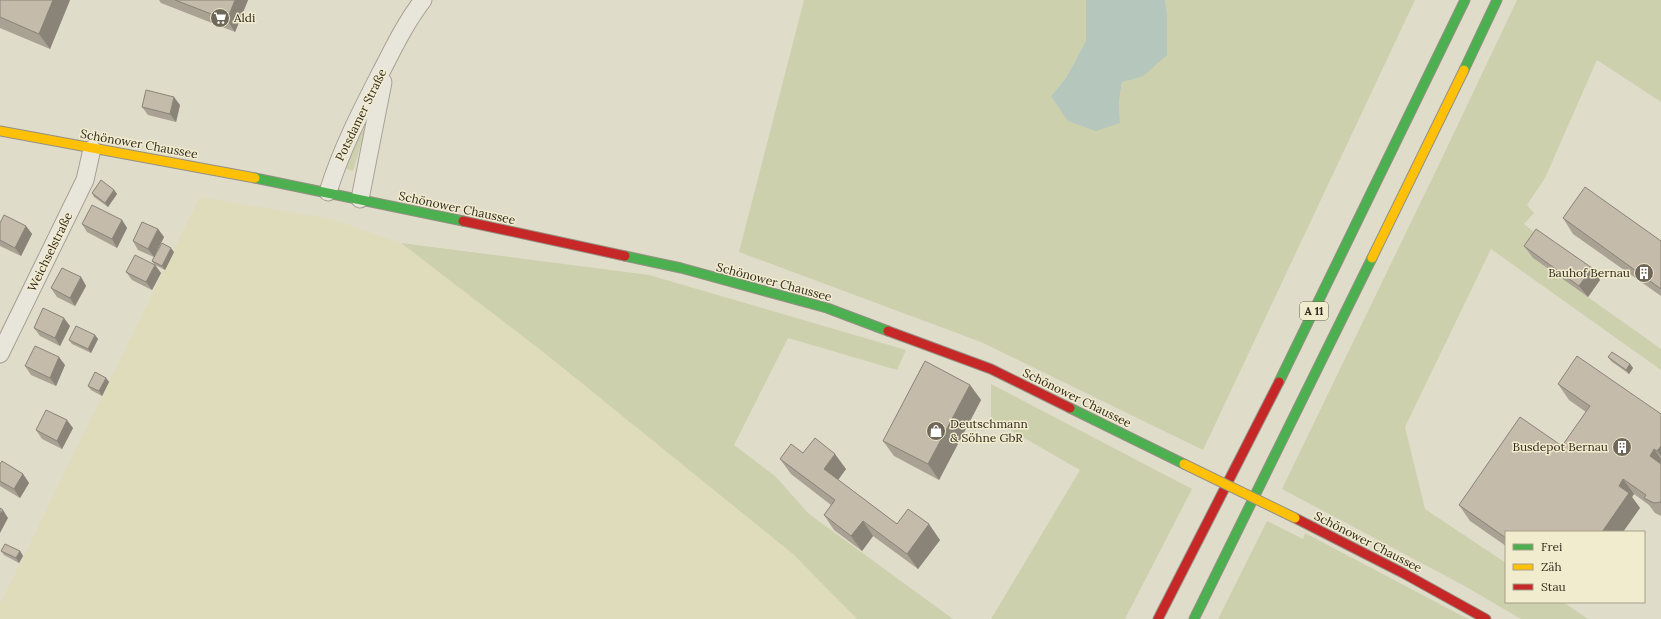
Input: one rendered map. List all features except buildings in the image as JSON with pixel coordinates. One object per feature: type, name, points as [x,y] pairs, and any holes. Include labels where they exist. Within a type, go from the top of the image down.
[{"type":"main road","name":"A 11","points":[[1158,619],[1307,326],[1465,0]]},
{"type":"main road","name":"A 11","points":[[1194,619],[1237,529],[1440,122],[1497,0]]},
{"type":"main road","name":"Schönower Chaussee","points":[[0,131],[92,149],[213,169],[328,192],[680,268],[827,308],[991,369],[1295,518],[1403,573],[1486,619]]},
{"type":"street","name":"Potsdamer Straße","points":[[328,192],[338,160],[348,137],[403,30],[423,0]]},
{"type":"street","name":"Potsdamer Straße","points":[[360,199],[387,60]]},
{"type":"street","name":"Weichselstraße","points":[[0,354],[85,180],[92,149]]},
{"type":"shaded area","points":[[1086,0],[1165,0],[1167,15],[1167,55],[1142,77],[1122,82],[1119,102],[1120,123],[1096,131],[1068,121],[1051,96],[1066,78],[1086,41]]},
{"type":"shaded area","points":[[200,197],[331,219],[401,243],[547,355],[793,554],[857,619],[0,619],[0,604]]},
{"type":"green space","points":[[804,0],[1086,0],[1086,41],[1066,78],[1051,96],[1120,123],[1119,102],[1122,82],[1142,77],[1167,15],[1165,0],[1415,0],[1203,450],[981,342],[739,252]]},
{"type":"green space","points":[[1517,0],[1661,0],[1661,102],[1597,60],[1545,178],[1527,205],[1534,213],[1524,224],[1545,241],[1533,258],[1661,349],[1661,370],[1491,249],[1405,427],[1425,509],[1505,562],[1505,603],[1564,603],[1588,619],[1521,619],[1461,584],[1282,489]]},
{"type":"green space","points":[[363,129],[365,131],[353,171],[343,168],[347,157]]},
{"type":"green space","points":[[401,243],[649,275],[906,350],[897,370],[788,338],[734,445],[776,477],[809,514],[953,619],[857,619],[793,554],[547,355]]},
{"type":"green space","points":[[991,384],[1192,489],[1125,619],[991,619],[1080,470],[991,419]]},
{"type":"green space","points":[[1267,521],[1303,539],[1305,533],[1468,619],[1218,619]]},
{"type":"traffic: fast","points":[[1279,382],[1465,0]]},
{"type":"traffic: fast","points":[[1464,70],[1497,0]]},
{"type":"traffic: fast","points":[[255,178],[463,221]]},
{"type":"traffic: fast","points":[[625,256],[681,268],[827,308],[888,331]]},
{"type":"traffic: fast","points":[[1194,619],[1372,258]]},
{"type":"traffic: fast","points":[[1070,408],[1184,464]]},
{"type":"traffic: slow","points":[[1372,258],[1464,70]]},
{"type":"traffic: slow","points":[[0,131],[255,178]]},
{"type":"traffic: slow","points":[[1184,464],[1295,518]]},
{"type":"traffic: jam","points":[[463,221],[625,256]]},
{"type":"traffic: jam","points":[[888,331],[991,369],[1070,408]]},
{"type":"traffic: jam","points":[[1158,619],[1279,382]]},
{"type":"traffic: jam","points":[[1295,518],[1403,573],[1486,619]]},
{"type":"place","name":"Aldi","points":[[220,18]]},
{"type":"place","name":"Bauhof Bernau","points":[[1644,273]]},
{"type":"place","name":"Deutschmann & Söhne GbR","points":[[936,431]]},
{"type":"place","name":"Busdepot Bernau","points":[[1622,447]]}]
